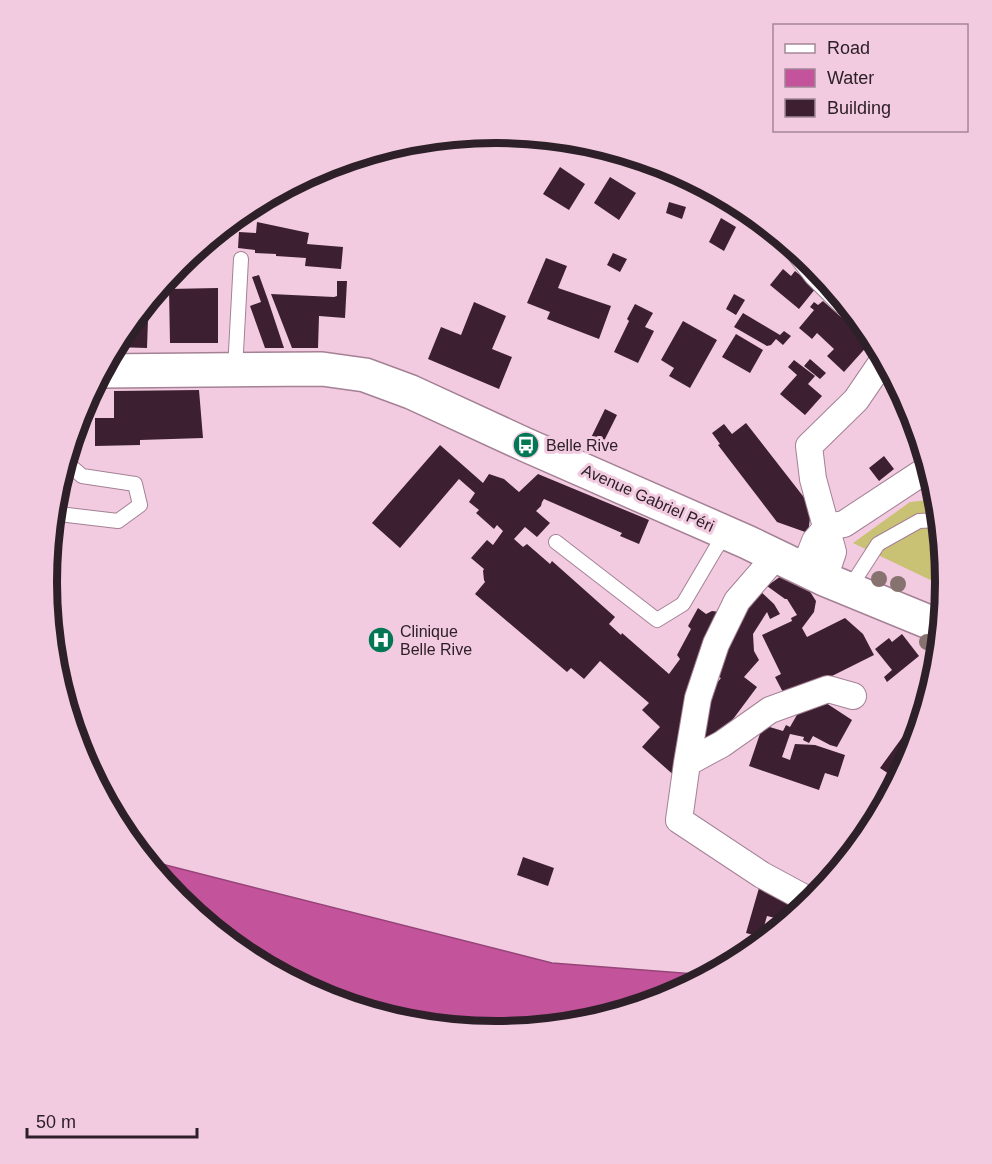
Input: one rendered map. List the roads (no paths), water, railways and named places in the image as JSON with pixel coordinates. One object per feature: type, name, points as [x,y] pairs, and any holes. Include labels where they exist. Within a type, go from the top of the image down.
[{"type":"main road","name":"Avenue Gabriel Péri","points":[[111,371],[322,369],[364,375],[411,392],[814,573],[933,623]]},
{"type":"street","points":[[801,896],[762,875],[679,820],[687,763],[698,698],[716,644],[737,601],[814,573],[833,552],[813,479],[810,446],[856,400],[879,367]]},
{"type":"street","points":[[827,527],[844,524],[921,473]]},
{"type":"street","points":[[687,763],[722,744],[770,710],[828,689],[853,696]]},
{"type":"lane","points":[[235,370],[241,259]]},
{"type":"lane","points":[[62,514],[118,521],[140,504],[135,484],[82,476],[72,467]]},
{"type":"lane","points":[[814,573],[878,544],[919,521],[930,520]]},
{"type":"lane","points":[[556,542],[657,620],[683,604],[727,533]]},
{"type":"water","points":[[160,864],[552,963],[694,974],[637,998],[582,1013],[553,1017],[496,1021],[410,1013],[328,988],[276,962],[252,947],[207,912]]},
{"type":"place","name":"Belle Rive","points":[[526,445]]},
{"type":"place","name":"Clinique Belle Rive","points":[[381,640]]}]
